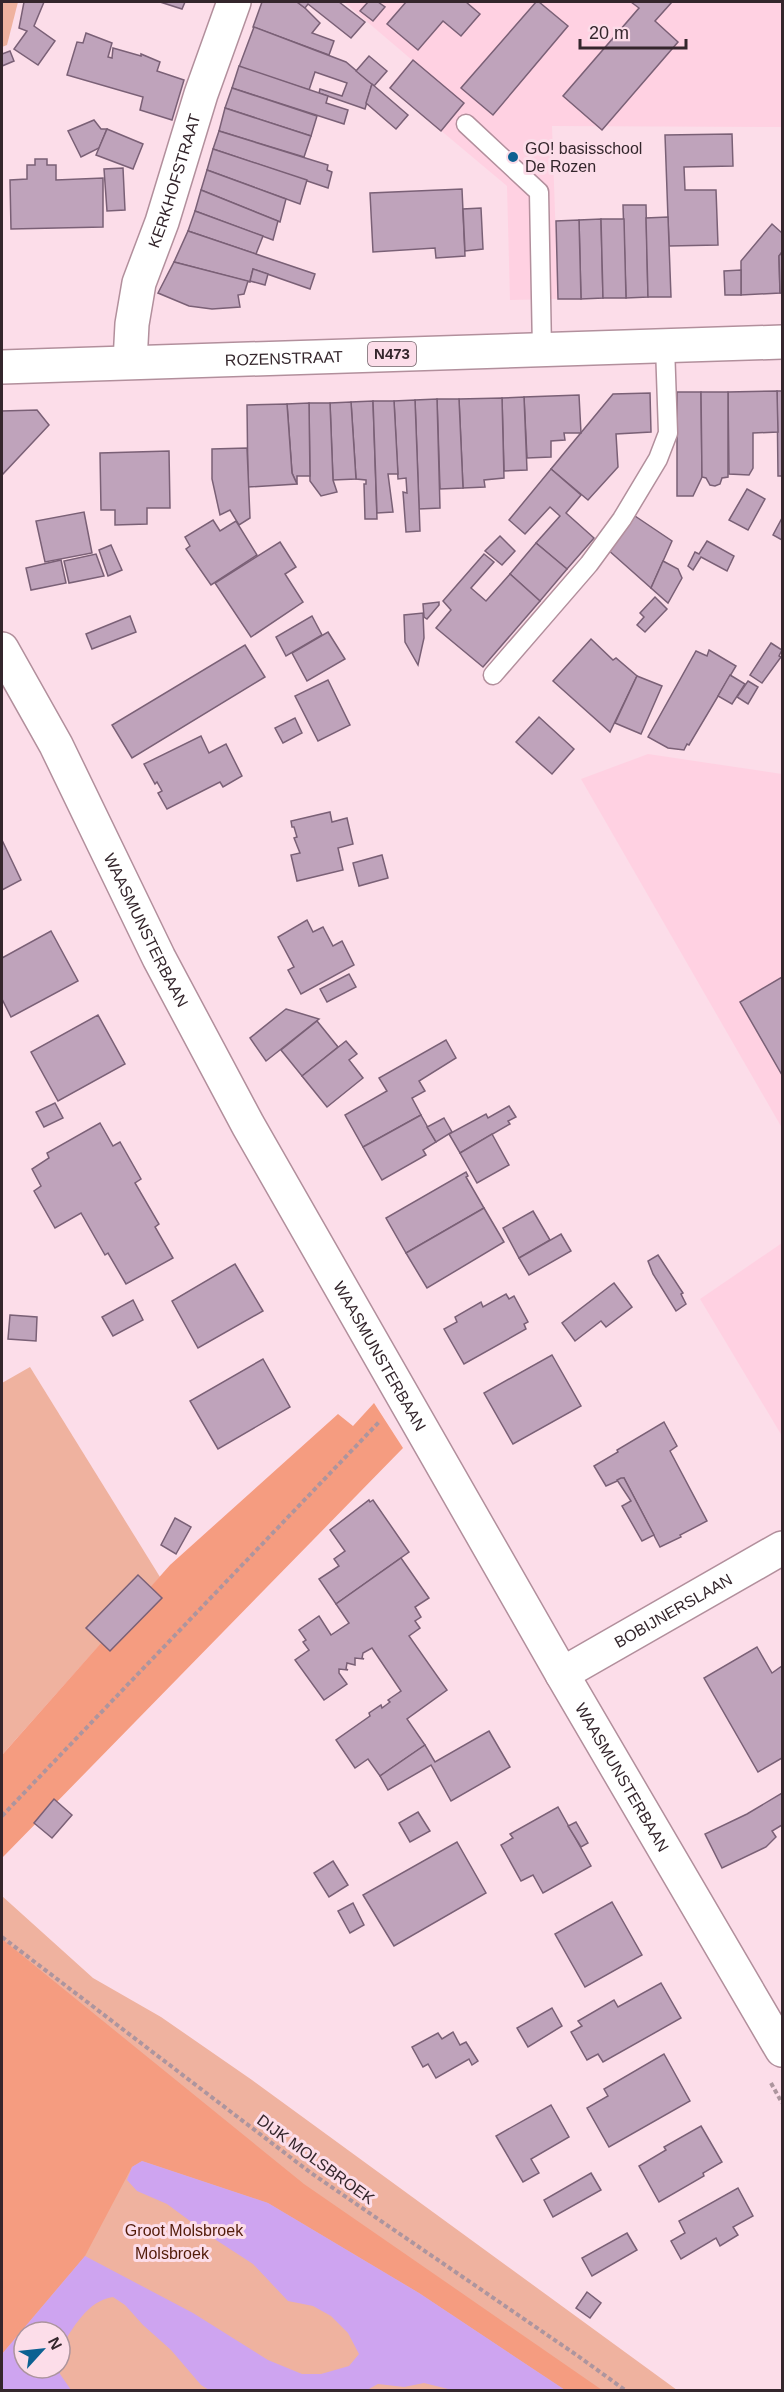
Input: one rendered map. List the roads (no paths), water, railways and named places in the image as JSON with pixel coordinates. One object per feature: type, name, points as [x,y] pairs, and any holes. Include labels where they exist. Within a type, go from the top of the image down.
[{"type":"street","name":"KERKHOFSTRAAT","points":[[130,362],[132,324],[139,283],[162,222],[201,94],[234,2]]},
{"type":"street","name":"ROZENSTRAAT","points":[[2,367],[783,342]]},
{"type":"street","name":"WAASMUNSTERBAAN","points":[[2,649],[57,745],[159,958],[248,1125],[562,1674],[783,2050]]},
{"type":"street","name":"BOBIJNERSLAAN","points":[[562,1674],[783,1548]]},
{"type":"lane","points":[[466,124],[539,192],[542,350]]},
{"type":"lane","points":[[494,675],[589,564],[622,519],[658,459],[668,433],[664,346]]},
{"type":"place","name":"GO! basisschool De Rozen","points":[[513,157]]},
{"type":"park label","name":"Groot Molsbroek","points":[[184,2230]]},
{"type":"park label","name":"Molsbroek","points":[[172,2253]]}]
